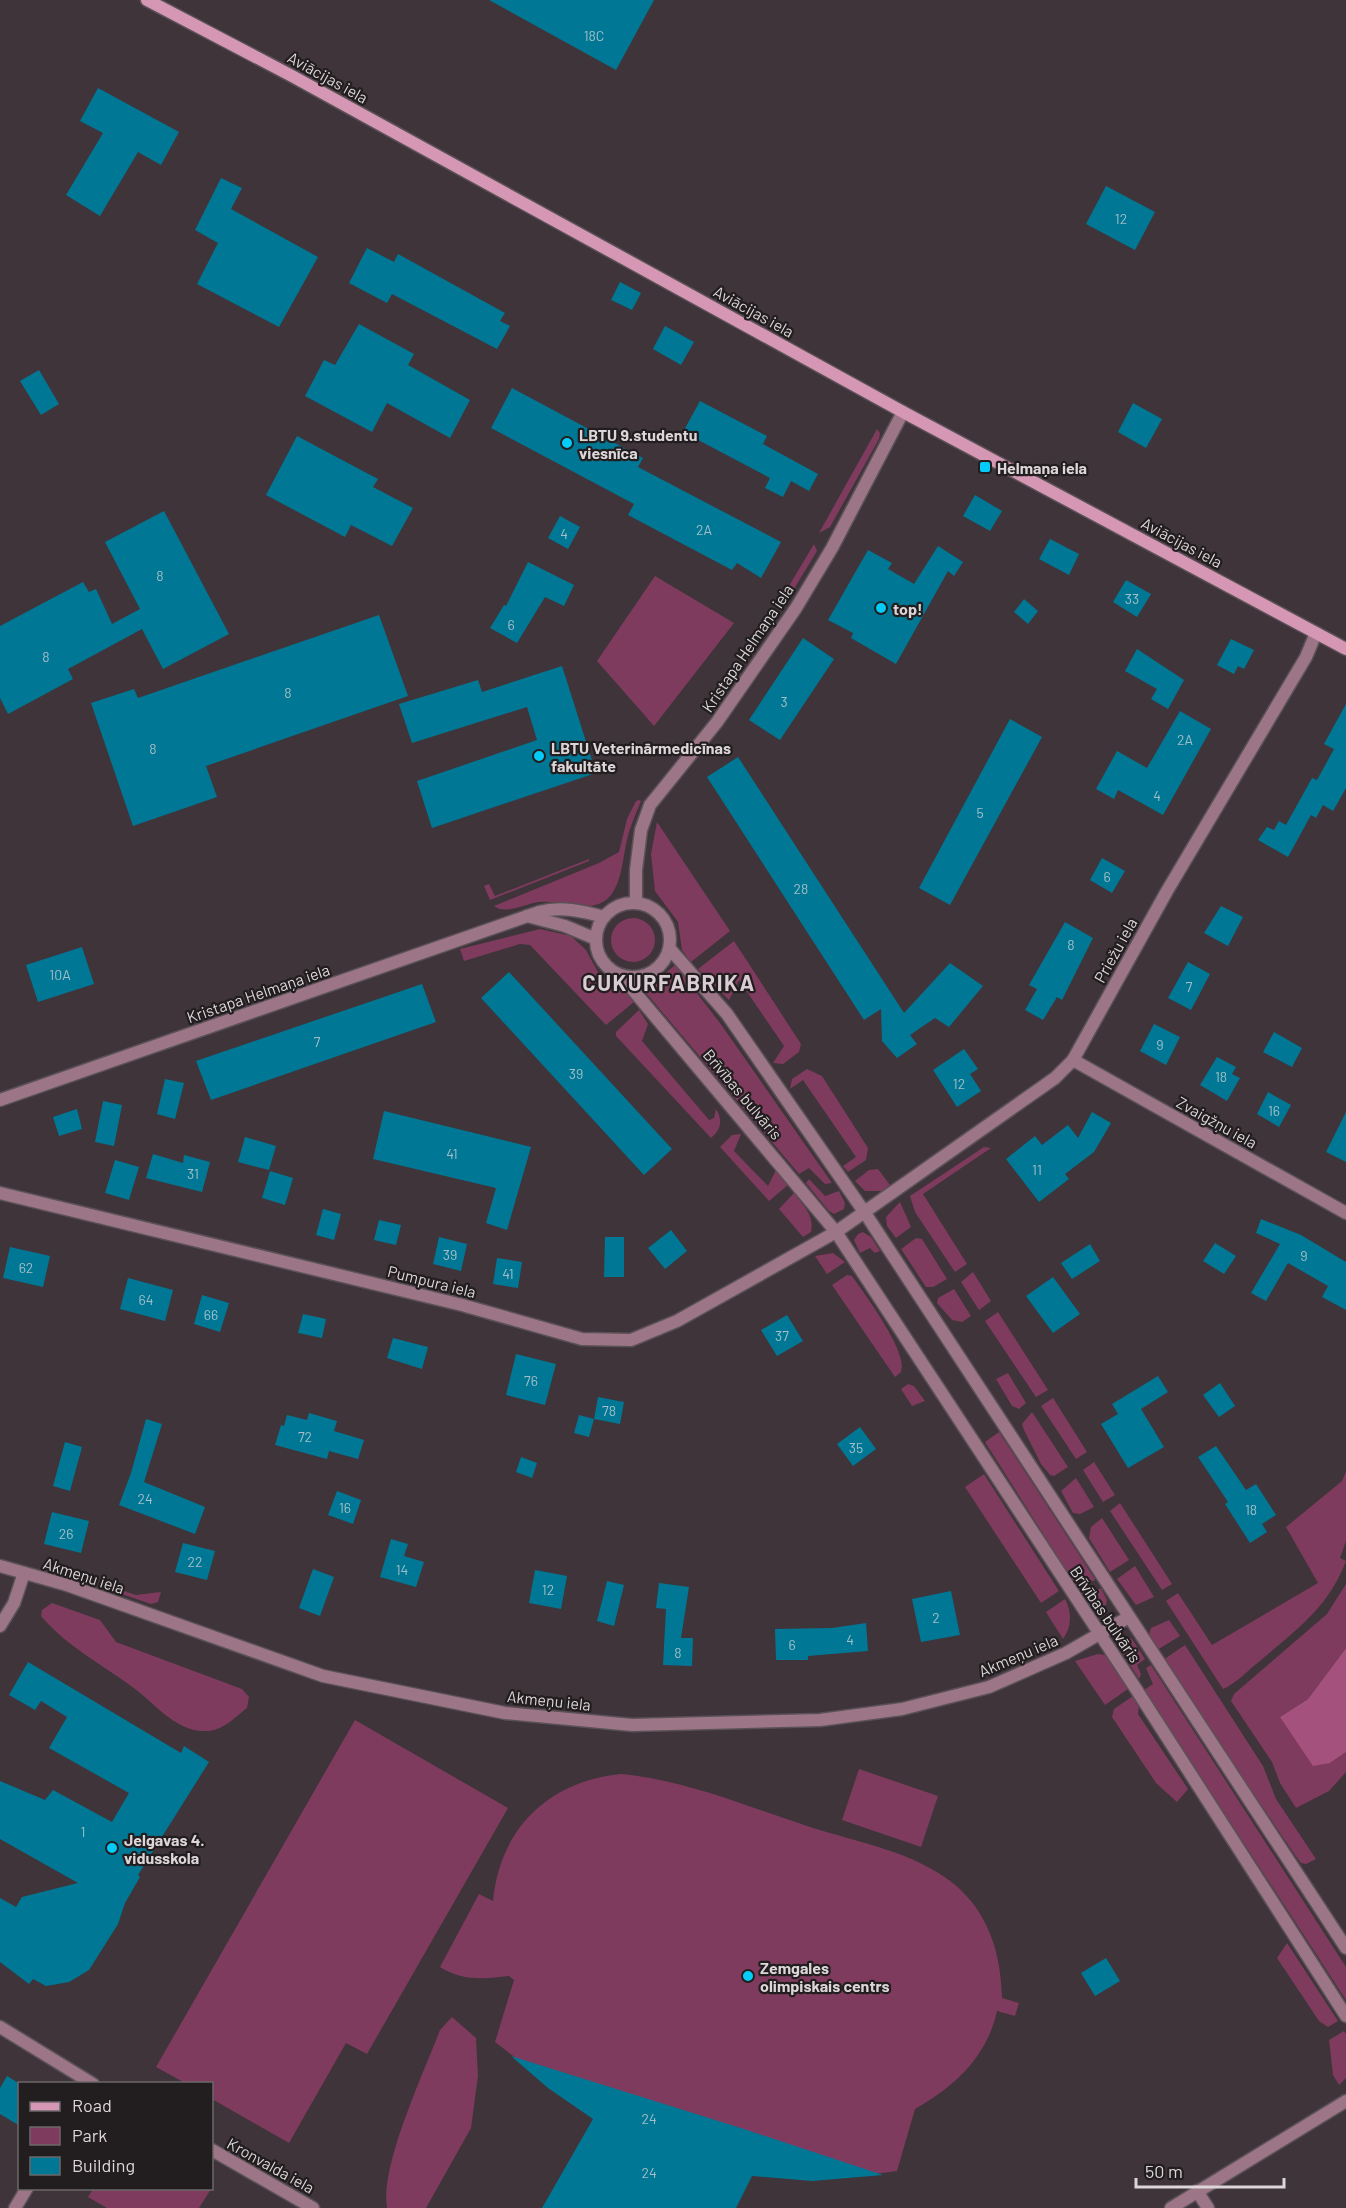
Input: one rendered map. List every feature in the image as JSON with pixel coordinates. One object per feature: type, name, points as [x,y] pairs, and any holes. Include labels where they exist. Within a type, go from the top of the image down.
[{"type":"main road","name":"Aviācijas iela","points":[[147,0],[292,76],[903,412],[1346,649]]},
{"type":"street","name":"Kristapa Helmaņa iela","points":[[636,902],[640,830],[650,805],[717,722],[796,608],[832,548],[903,412]]},
{"type":"street","name":"Priežu iela","points":[[865,1213],[1054,1078],[1073,1060],[1167,891],[1306,657],[1316,633]]},
{"type":"street","points":[[527,916],[573,929],[596,939],[604,917],[612,909],[636,902]]},
{"type":"street","name":"Brīvības bulvāris","points":[[636,902],[648,906],[663,918],[671,936],[670,949],[727,1014],[865,1213],[1346,1948]]},
{"type":"street","name":"Kristapa Helmaņa iela","points":[[0,1100],[527,916],[552,909],[570,909],[604,917]]},
{"type":"street","name":"Brīvības bulvāris","points":[[596,939],[600,956],[610,970],[626,977],[627,983],[836,1232],[1346,2016]]},
{"type":"street","points":[[626,977],[640,977],[653,972],[664,962],[670,949]]},
{"type":"street","name":"Zvaigžņu iela","points":[[1073,1060],[1346,1213]]},
{"type":"street","name":"Pumpura iela","points":[[0,1193],[462,1305],[582,1340],[631,1340],[677,1321],[836,1232]]},
{"type":"street","points":[[836,1232],[865,1213]]},
{"type":"street","name":"Akmeņu iela","points":[[0,1566],[67,1585],[323,1676],[505,1713],[632,1725],[669,1726],[820,1720],[902,1709],[989,1687],[1031,1670],[1100,1635],[1129,1617]]},
{"type":"street","points":[[0,1626],[14,1603],[24,1573]]},
{"type":"street","points":[[0,2027],[91,2082]]},
{"type":"street","points":[[1171,2208],[1346,2101]]},
{"type":"street","name":"Kronvalda iela","points":[[213,2151],[313,2208]]},
{"type":"street","points":[[15,2208],[26,2190]]},
{"type":"street","points":[[1197,2191],[1208,2208]]},
{"type":"green space","points":[[877,429],[880,433],[879,439],[830,527],[819,533]]},
{"type":"green space","points":[[814,544],[817,551],[786,602],[777,606]]},
{"type":"green space","points":[[655,576],[734,623],[654,726],[597,661]]},
{"type":"green space","points":[[636,801],[641,801],[628,835],[618,881],[614,891],[600,904],[576,906],[538,902],[510,909],[494,906],[599,863],[619,852],[627,819]]},
{"type":"green space","points":[[657,822],[730,931],[691,962],[682,950],[678,922],[655,891],[651,854]]},
{"type":"green space","points":[[589,859],[589,861],[490,900],[484,886],[489,884],[495,896]]},
{"type":"green space","points":[[633,918],[648,925],[655,940],[648,955],[633,962],[618,955],[611,940],[618,925]]},
{"type":"green space","points":[[540,929],[571,936],[586,950],[599,974],[624,991],[634,1002],[606,1025],[530,945],[520,944],[464,961],[460,949]]},
{"type":"green space","points":[[734,941],[801,1044],[799,1052],[783,1064],[773,1063],[784,1046],[739,980],[729,1000],[698,969]]},
{"type":"green space","points":[[675,965],[720,1023],[832,1183],[825,1184],[809,1168],[799,1174],[641,987],[654,983]]},
{"type":"green space","points":[[639,1010],[648,1024],[642,1041],[709,1120],[714,1118],[716,1109],[720,1117],[720,1125],[711,1138],[616,1036],[616,1032]]},
{"type":"green space","points":[[807,1069],[822,1076],[868,1148],[866,1160],[848,1172],[843,1166],[856,1157],[803,1080],[790,1089],[792,1079]]},
{"type":"green space","points":[[741,1134],[734,1151],[768,1186],[776,1170],[788,1185],[769,1201],[720,1147],[732,1135]]},
{"type":"green space","points":[[984,1147],[991,1148],[923,1194],[967,1264],[955,1272],[915,1212],[910,1196]]},
{"type":"green space","points":[[878,1169],[890,1185],[882,1191],[865,1191],[855,1181],[869,1170]]},
{"type":"green space","points":[[809,1179],[825,1196],[839,1191],[845,1203],[844,1209],[834,1214],[829,1211],[806,1183]]},
{"type":"green space","points":[[794,1193],[811,1221],[811,1232],[803,1237],[779,1209]]},
{"type":"green space","points":[[900,1202],[911,1227],[896,1238],[887,1226],[886,1217]]},
{"type":"green space","points":[[863,1232],[871,1237],[880,1251],[875,1253],[870,1248],[860,1253],[854,1240],[858,1234]]},
{"type":"green space","points":[[916,1238],[922,1239],[947,1279],[933,1287],[926,1287],[901,1249]]},
{"type":"green space","points":[[833,1253],[845,1262],[827,1274],[815,1256]]},
{"type":"green space","points":[[973,1272],[991,1301],[979,1310],[961,1282]]},
{"type":"green space","points":[[847,1275],[852,1276],[892,1338],[902,1363],[901,1372],[895,1377],[832,1285]]},
{"type":"green space","points":[[954,1289],[971,1316],[962,1322],[952,1320],[937,1303],[938,1298]]},
{"type":"green space","points":[[998,1312],[1048,1390],[1036,1397],[985,1321]]},
{"type":"green space","points":[[1008,1373],[1026,1403],[1019,1409],[1012,1406],[996,1379]]},
{"type":"green space","points":[[908,1384],[914,1386],[925,1401],[912,1406],[901,1389]]},
{"type":"green space","points":[[1053,1398],[1087,1452],[1076,1459],[1041,1406]]},
{"type":"green space","points":[[1032,1412],[1068,1467],[1054,1476],[1050,1475],[1041,1464],[1024,1430],[1022,1424]]},
{"type":"green space","points":[[999,1432],[1095,1579],[1094,1581],[1088,1580],[1085,1576],[1073,1581],[985,1442]]},
{"type":"green space","points":[[1094,1462],[1115,1495],[1103,1502],[1083,1470]]},
{"type":"green space","points":[[1346,1472],[1346,1541],[1340,1558],[1346,1561],[1339,1577],[1321,1605],[1299,1628],[1238,1680],[1223,1689],[1166,1601],[1178,1593],[1212,1645],[1318,1583],[1286,1527],[1342,1481]]},
{"type":"green space","points":[[984,1474],[1059,1591],[1041,1603],[965,1487]]},
{"type":"green space","points":[[1076,1478],[1094,1507],[1080,1514],[1073,1513],[1061,1491]]},
{"type":"green space","points":[[1120,1503],[1172,1584],[1162,1590],[1110,1511]]},
{"type":"green space","points":[[1102,1518],[1129,1560],[1110,1572],[1089,1538],[1091,1527]]},
{"type":"green space","points":[[1135,1566],[1154,1597],[1136,1605],[1117,1579]]},
{"type":"green space","points":[[1346,1584],[1346,1648],[1308,1699],[1280,1717],[1330,1763],[1346,1752],[1346,1772],[1329,1791],[1296,1808],[1280,1783],[1272,1762],[1231,1701],[1234,1694],[1327,1614]]},
{"type":"green space","points":[[1083,1588],[1089,1593],[1101,1588],[1107,1600],[1106,1605],[1095,1609],[1080,1591]]},
{"type":"green space","points":[[121,1590],[136,1595],[161,1592],[158,1602],[151,1604],[116,1592]]},
{"type":"green space","points":[[1065,1599],[1070,1619],[1063,1639],[1046,1612]]},
{"type":"green space","points":[[52,1603],[100,1620],[116,1642],[242,1689],[249,1697],[247,1708],[227,1724],[210,1731],[193,1730],[183,1726],[164,1714],[139,1692],[51,1627],[41,1616],[42,1610]]},
{"type":"green space","points":[[1169,1620],[1180,1636],[1157,1650],[1151,1642],[1151,1628]]},
{"type":"green space","points":[[1123,1638],[1132,1639],[1145,1659],[1137,1665],[1141,1674],[1139,1679],[1118,1646]]},
{"type":"green space","points":[[1185,1645],[1263,1766],[1276,1799],[1316,1859],[1306,1864],[1301,1863],[1163,1660]]},
{"type":"green space","points":[[1098,1654],[1105,1655],[1128,1689],[1105,1705],[1075,1661]]},
{"type":"green space","points":[[1151,1665],[1346,1967],[1346,2000],[1144,1690],[1153,1684],[1146,1668]]},
{"type":"green space","points":[[1133,1696],[1139,1704],[1138,1714],[1188,1789],[1177,1802],[1156,1783],[1112,1717],[1114,1709]]},
{"type":"green space","points":[[355,1720],[508,1808],[367,2054],[346,2043],[289,2143],[213,2100],[213,2082],[183,2082],[156,2067]]},
{"type":"green space","points":[[859,1769],[938,1796],[921,1847],[842,1820]]},
{"type":"green space","name":"Zemgales olimpiskais centrs","points":[[621,1774],[693,1788],[904,1856],[939,1873],[966,1895],[976,1908],[991,1935],[996,1950],[1002,1998],[1019,2003],[1015,2016],[997,2011],[985,2043],[967,2069],[943,2091],[915,2109],[897,2171],[843,2178],[576,2104],[495,2042],[514,1980],[509,1976],[465,1977],[440,1967],[479,1894],[493,1901],[506,1851],[518,1831],[533,1813],[551,1798],[572,1787],[595,1778]]},
{"type":"green space","points":[[1287,1943],[1338,2021],[1328,2027],[1319,2021],[1277,1958]]},
{"type":"green space","points":[[452,2017],[476,2038],[478,2076],[471,2128],[426,2208],[387,2208],[390,2168],[396,2144],[440,2030]]},
{"type":"green space","points":[[1344,2031],[1346,2034],[1346,2078],[1339,2085],[1333,2075],[1329,2040]]},
{"type":"green space","points":[[92,2190],[210,2190],[199,2208],[107,2208],[88,2197]]},
{"type":"shaded area","points":[[1346,1648],[1346,1752],[1330,1763],[1313,1766],[1280,1717],[1308,1699]]},
{"type":"building","points":[[489,0],[654,0],[616,70]]},
{"type":"building","points":[[98,88],[179,132],[161,165],[138,152],[100,216],[66,195],[103,133],[80,121]]},
{"type":"building","points":[[221,178],[242,188],[231,209],[318,257],[279,327],[197,284],[218,243],[195,230]]},
{"type":"building","points":[[1106,186],[1155,212],[1135,250],[1086,224]]},
{"type":"building","points":[[367,248],[394,262],[398,254],[505,313],[500,321],[510,326],[497,349],[392,294],[387,303],[349,283]]},
{"type":"building","points":[[620,282],[641,293],[632,310],[611,300]]},
{"type":"building","points":[[359,324],[414,354],[408,365],[470,400],[450,438],[387,403],[372,432],[305,396],[324,360],[335,365]]},
{"type":"building","points":[[665,326],[694,342],[681,365],[653,349]]},
{"type":"building","points":[[39,370],[59,404],[41,415],[20,381]]},
{"type":"building","points":[[512,388],[643,458],[638,467],[781,542],[761,578],[737,563],[732,570],[628,515],[634,504],[491,428]]},
{"type":"building","points":[[700,401],[767,436],[763,444],[818,474],[809,491],[791,481],[783,497],[765,488],[770,478],[683,432]]},
{"type":"building","points":[[1133,403],[1162,419],[1146,448],[1118,432]]},
{"type":"building","points":[[297,436],[378,479],[373,487],[413,508],[392,546],[351,525],[345,537],[266,495]]},
{"type":"building","points":[[975,495],[1002,511],[990,531],[963,516]]},
{"type":"building","points":[[164,511],[229,634],[163,669],[142,629],[68,669],[73,679],[8,714],[0,698],[0,626],[83,582],[89,592],[96,589],[112,624],[140,609],[105,542]]},
{"type":"building","points":[[560,516],[580,527],[568,549],[548,538]]},
{"type":"building","points":[[1050,539],[1079,554],[1069,575],[1039,559]]},
{"type":"building","name":"top!","points":[[938,546],[963,562],[954,576],[948,571],[896,664],[851,638],[853,633],[828,620],[868,550],[892,563],[888,569],[914,584]]},
{"type":"building","points":[[528,562],[574,585],[564,606],[545,597],[517,643],[490,628],[504,605],[506,606]]},
{"type":"building","points":[[1126,580],[1151,594],[1137,617],[1113,602]]},
{"type":"building","points":[[1024,599],[1038,611],[1028,624],[1014,612]]},
{"type":"building","points":[[379,615],[408,696],[206,766],[217,797],[133,826],[91,703],[134,689],[138,698]]},
{"type":"building","points":[[803,638],[834,659],[780,740],[749,720]]},
{"type":"building","points":[[1231,639],[1254,650],[1244,669],[1238,666],[1234,674],[1217,665]]},
{"type":"building","points":[[1137,649],[1184,680],[1168,709],[1151,699],[1157,689],[1125,671]]},
{"type":"building","name":"LBTU Veterinārmedicīnas fakultāte","points":[[562,666],[596,773],[432,828],[417,781],[537,740],[527,707],[412,743],[399,704],[478,680],[482,692]]},
{"type":"building","points":[[1346,704],[1346,788],[1333,811],[1323,805],[1316,818],[1311,815],[1288,857],[1258,840],[1267,827],[1274,830],[1279,821],[1286,825],[1312,778],[1317,780],[1334,749],[1324,744]]},
{"type":"building","points":[[1180,711],[1211,729],[1163,815],[1118,790],[1114,799],[1096,789],[1117,751],[1147,768]]},
{"type":"building","points":[[1010,719],[1042,737],[950,905],[919,888]]},
{"type":"building","points":[[738,757],[904,1013],[950,963],[983,986],[949,1027],[935,1018],[910,1035],[917,1044],[897,1058],[882,1041],[881,1009],[864,1020],[707,777]]},
{"type":"building","points":[[1102,858],[1125,871],[1112,893],[1090,880]]},
{"type":"building","points":[[1221,906],[1243,917],[1228,946],[1204,933]]},
{"type":"building","points":[[1065,922],[1093,938],[1062,1000],[1057,997],[1043,1020],[1025,1010],[1037,989],[1029,985]]},
{"type":"building","points":[[82,947],[94,984],[38,1002],[26,965]]},
{"type":"building","points":[[1188,962],[1210,974],[1191,1010],[1168,998]]},
{"type":"building","points":[[509,972],[672,1149],[644,1175],[481,998]]},
{"type":"building","points":[[422,984],[436,1022],[211,1100],[196,1061]]},
{"type":"building","points":[[1154,1024],[1180,1037],[1166,1065],[1140,1051]]},
{"type":"building","points":[[1274,1032],[1302,1048],[1292,1067],[1263,1052]]},
{"type":"building","points":[[964,1049],[978,1069],[970,1074],[981,1091],[957,1107],[933,1070]]},
{"type":"building","points":[[1217,1057],[1236,1067],[1232,1074],[1240,1078],[1227,1101],[1200,1085]]},
{"type":"building","points":[[165,1079],[184,1083],[175,1119],[157,1114]]},
{"type":"building","points":[[1268,1092],[1291,1105],[1279,1127],[1257,1114]]},
{"type":"building","points":[[103,1101],[122,1105],[114,1146],[95,1142]]},
{"type":"building","points":[[77,1109],[82,1129],[59,1136],[53,1117]]},
{"type":"building","points":[[384,1111],[531,1147],[507,1230],[486,1223],[496,1188],[373,1159]]},
{"type":"building","points":[[1092,1112],[1111,1123],[1094,1152],[1065,1174],[1069,1179],[1039,1202],[1006,1159],[1035,1136],[1042,1145],[1068,1125],[1078,1138]]},
{"type":"building","points":[[1346,1112],[1346,1162],[1326,1152]]},
{"type":"building","points":[[245,1137],[276,1146],[269,1170],[238,1162]]},
{"type":"building","points":[[153,1154],[183,1163],[184,1155],[210,1162],[202,1192],[146,1178]]},
{"type":"building","points":[[115,1160],[139,1167],[129,1200],[105,1193]]},
{"type":"building","points":[[270,1171],[293,1178],[285,1205],[262,1198]]},
{"type":"building","points":[[323,1209],[341,1214],[334,1240],[316,1235]]},
{"type":"building","points":[[1261,1219],[1301,1235],[1346,1262],[1346,1310],[1322,1297],[1328,1286],[1288,1263],[1266,1301],[1251,1293],[1280,1244],[1256,1233]]},
{"type":"building","points":[[379,1220],[401,1225],[396,1245],[374,1240]]},
{"type":"building","points":[[671,1230],[687,1251],[665,1269],[648,1248]]},
{"type":"building","points":[[439,1237],[467,1244],[461,1271],[433,1264]]},
{"type":"building","points":[[605,1237],[624,1237],[624,1277],[604,1277]]},
{"type":"building","points":[[1215,1243],[1236,1256],[1224,1274],[1203,1261]]},
{"type":"building","points":[[1090,1244],[1100,1261],[1072,1279],[1061,1263]]},
{"type":"building","points":[[10,1247],[50,1256],[43,1287],[3,1278]]},
{"type":"building","points":[[497,1258],[522,1262],[518,1288],[493,1284]]},
{"type":"building","points":[[1053,1277],[1080,1314],[1053,1333],[1026,1296]]},
{"type":"building","points":[[128,1278],[173,1290],[165,1321],[120,1309]]},
{"type":"building","points":[[202,1295],[229,1303],[220,1332],[194,1324]]},
{"type":"building","points":[[303,1314],[326,1319],[322,1338],[298,1333]]},
{"type":"building","points":[[787,1315],[803,1341],[777,1356],[761,1330]]},
{"type":"building","points":[[393,1338],[428,1347],[422,1369],[387,1358]]},
{"type":"building","points":[[516,1354],[556,1364],[545,1405],[506,1395]]},
{"type":"building","points":[[1158,1376],[1168,1392],[1141,1409],[1164,1447],[1128,1468],[1101,1424],[1118,1414],[1112,1404]]},
{"type":"building","points":[[1220,1383],[1235,1406],[1219,1417],[1203,1395]]},
{"type":"building","points":[[598,1397],[624,1402],[620,1424],[594,1419]]},
{"type":"building","points":[[309,1413],[337,1421],[334,1431],[364,1440],[358,1459],[329,1451],[327,1459],[275,1445],[281,1425],[284,1426],[287,1415],[307,1420]]},
{"type":"building","points":[[579,1415],[594,1419],[589,1437],[574,1433]]},
{"type":"building","points":[[146,1419],[162,1424],[144,1482],[205,1507],[195,1534],[119,1505],[131,1473]]},
{"type":"building","points":[[860,1427],[876,1449],[853,1466],[837,1444]]},
{"type":"building","points":[[65,1442],[82,1447],[70,1491],[53,1486]]},
{"type":"building","points":[[1216,1446],[1246,1490],[1256,1484],[1276,1515],[1262,1524],[1267,1532],[1250,1543],[1225,1504],[1228,1502],[1198,1457]]},
{"type":"building","points":[[521,1457],[537,1463],[532,1478],[516,1472]]},
{"type":"building","points":[[337,1491],[361,1500],[353,1524],[328,1515]]},
{"type":"building","points":[[52,1512],[89,1521],[81,1553],[44,1544]]},
{"type":"building","points":[[391,1539],[408,1544],[404,1556],[424,1562],[416,1587],[380,1577]]},
{"type":"building","points":[[183,1543],[215,1551],[207,1580],[175,1572]]},
{"type":"building","points":[[313,1569],[334,1577],[320,1616],[299,1608]]},
{"type":"building","points":[[535,1570],[567,1576],[561,1609],[529,1603]]},
{"type":"building","points":[[607,1581],[624,1585],[614,1626],[597,1621]]},
{"type":"building","points":[[659,1583],[689,1587],[681,1638],[693,1638],[692,1666],[663,1665],[666,1609],[656,1608]]},
{"type":"building","points":[[951,1591],[960,1635],[921,1642],[912,1599]]},
{"type":"building","points":[[866,1623],[868,1651],[808,1656],[808,1660],[776,1660],[775,1629],[832,1628]]},
{"type":"building","points":[[28,1662],[181,1753],[184,1746],[209,1762],[138,1875],[140,1877],[125,1903],[118,1924],[89,1970],[69,1982],[46,1986],[33,1979],[29,1984],[0,1962],[0,1898],[16,1907],[22,1897],[78,1883],[0,1839],[0,1781],[45,1800],[53,1790],[112,1822],[129,1793],[49,1748],[67,1717],[41,1701],[35,1710],[9,1695]]},
{"type":"building","points":[[1106,1958],[1120,1981],[1095,1996],[1081,1973]]},
{"type":"building","points":[[511,2056],[883,2175],[812,2181],[752,2176],[736,2208],[542,2208],[593,2119],[548,2088]]},
{"type":"building","points":[[7,2076],[18,2083],[18,2125],[0,2114],[0,2088]]},
{"type":"place","name":"LBTU 9.studentu viesnīca","points":[[567,443]]},
{"type":"place","name":"Helmaņa iela","points":[[985,467]]},
{"type":"place","name":"top!","points":[[881,608]]},
{"type":"place","name":"LBTU Veterinārmedicīnas fakultāte","points":[[539,756]]},
{"type":"place","name":"Jelgavas 4. vidusskola","points":[[112,1848]]},
{"type":"place","name":"Zemgales olimpiskais centrs","points":[[748,1976]]},
{"type":"district","name":"CUKURFABRIKA","points":[[669,982]]}]
